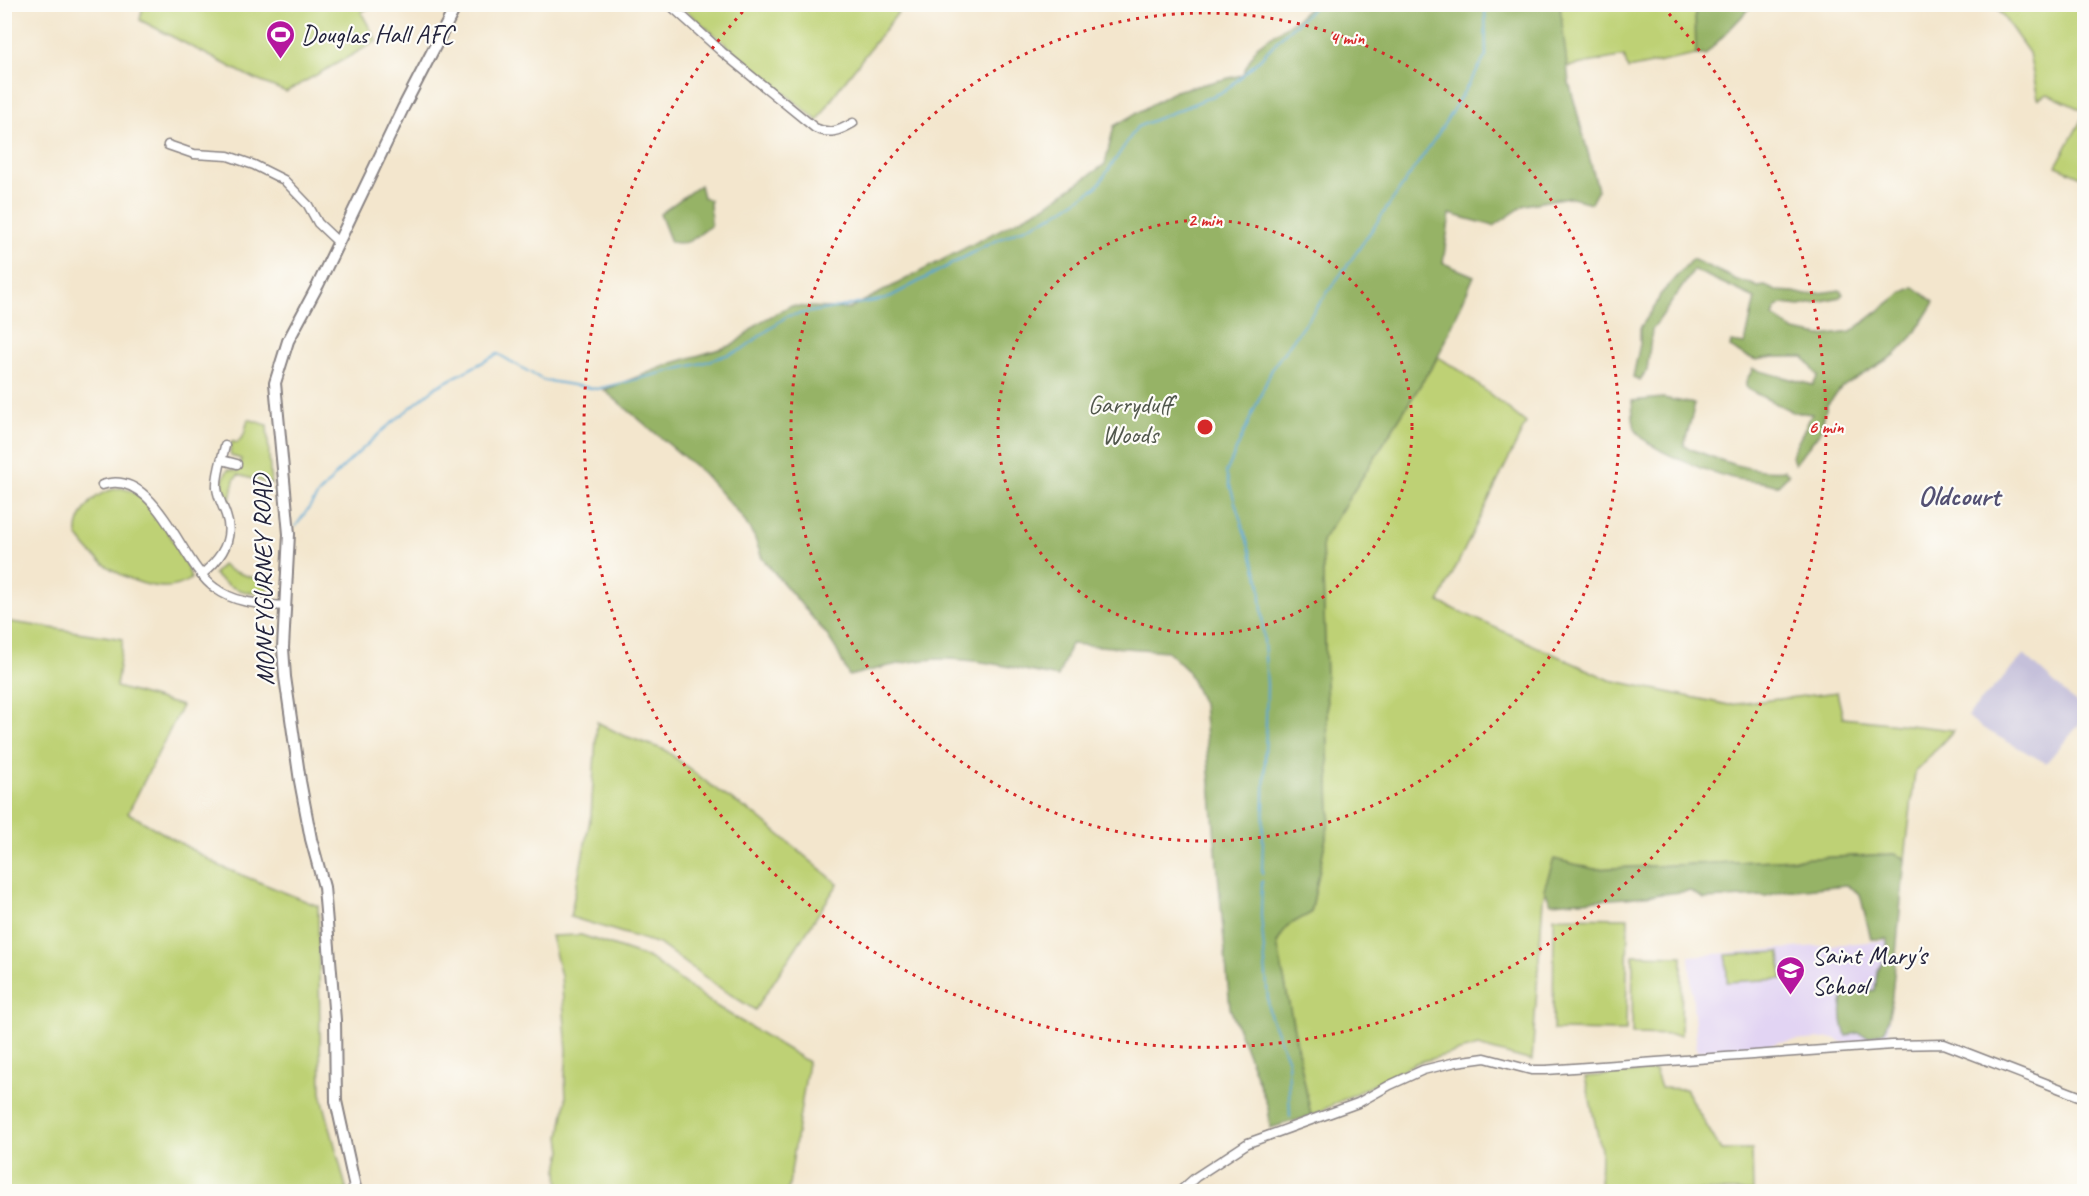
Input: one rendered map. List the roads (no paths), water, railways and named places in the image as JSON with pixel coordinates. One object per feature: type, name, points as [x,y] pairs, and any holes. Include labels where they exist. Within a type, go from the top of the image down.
[{"type":"street","name":"MONEYGURNEY ROAD","points":[[357,1191],[336,1101],[335,1020],[324,887],[311,839],[300,781],[285,677],[283,648],[289,534],[275,383],[288,341],[457,4]]},
{"type":"street","points":[[669,4],[722,52],[815,128],[826,133],[839,131],[853,123]]},
{"type":"street","points":[[168,145],[194,154],[228,156],[254,165],[284,180],[308,205],[318,223],[338,242]]},
{"type":"street","points":[[201,575],[220,557],[228,539],[227,518],[217,487],[225,446]]},
{"type":"street","points":[[222,460],[237,464]]},
{"type":"street","points":[[102,484],[118,482],[144,495],[170,525],[185,552],[201,575],[213,587],[237,600],[286,606]]},
{"type":"street","points":[[1179,1191],[1248,1143],[1358,1103],[1423,1070],[1475,1059],[1485,1058],[1531,1070],[1546,1070],[1892,1045],[1944,1044],[2085,1098]]},
{"type":"waterway","points":[[296,526],[318,495],[341,469],[383,430],[436,387],[498,354],[543,380],[597,389],[706,362],[741,350],[787,316],[886,299],[989,244],[1054,215],[1097,187],[1137,127],[1225,91],[1318,4]]},
{"type":"waterway","points":[[1262,874],[1267,685],[1260,583],[1226,473],[1273,367],[1349,263],[1438,134],[1486,56],[1485,4]]},
{"type":"waterway","points":[[1262,881],[1261,915],[1269,1012],[1288,1061],[1290,1117]]},
{"type":"place","name":"Douglas Hall AFC","points":[[280,60]]},
{"type":"place","name":"Saint Mary's School","points":[[1791,996]]},
{"type":"district","name":"Oldcourt","points":[[1959,495]]},
{"type":"park label","name":"Garryduff Woods","points":[[1130,418]]}]
